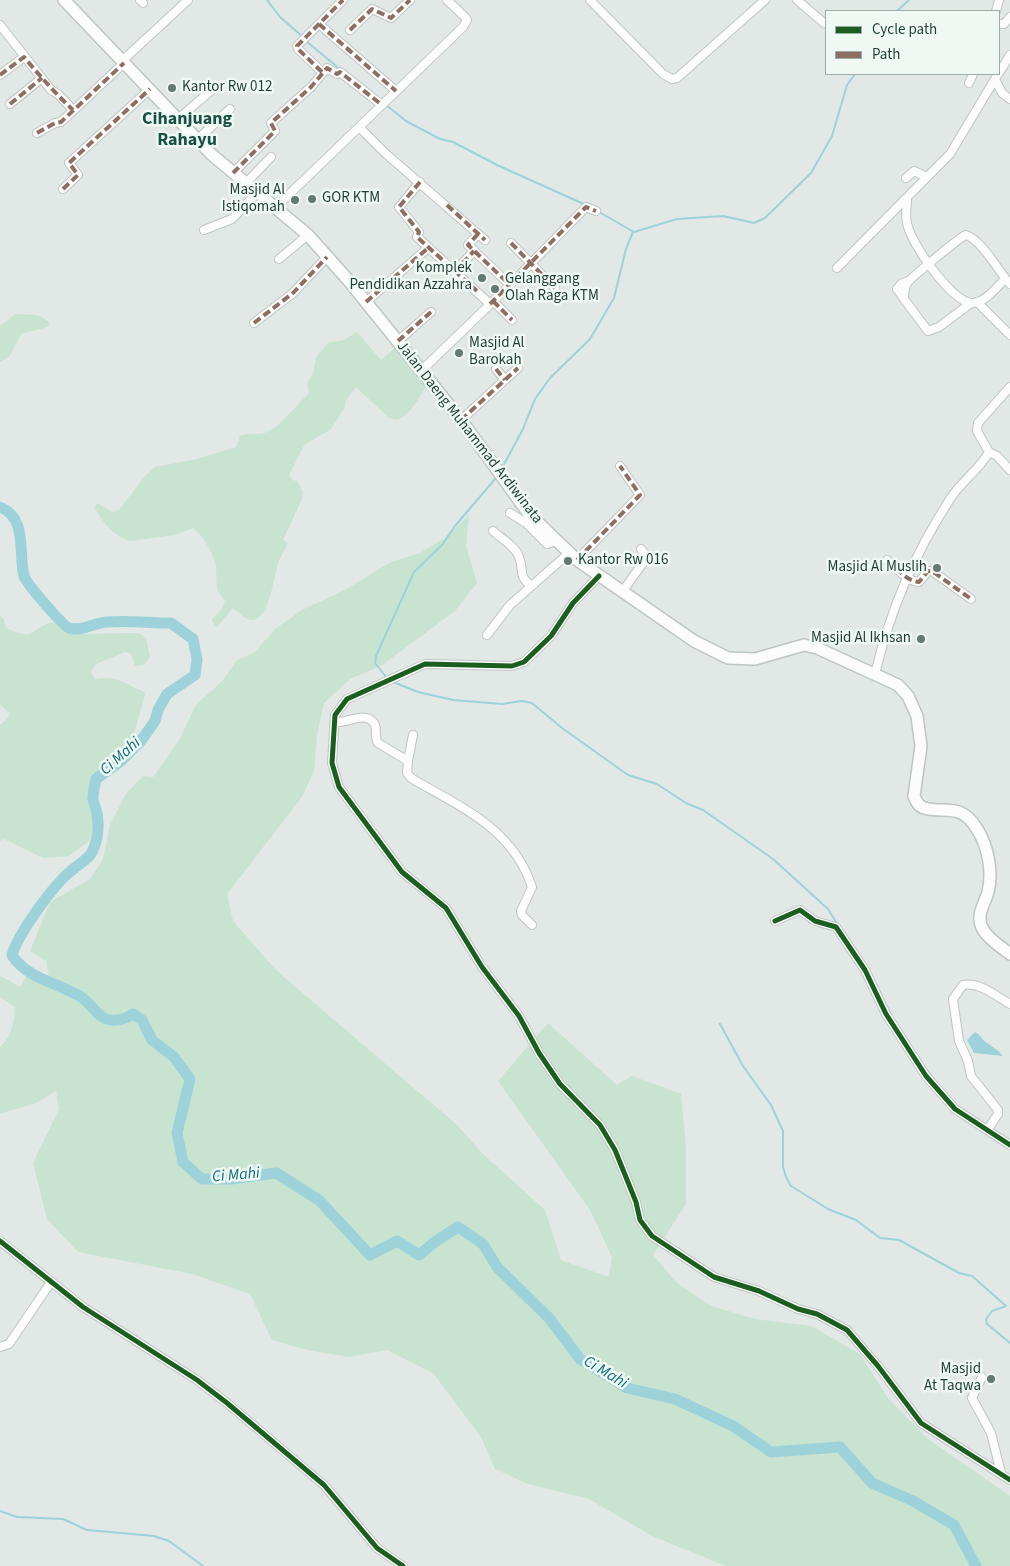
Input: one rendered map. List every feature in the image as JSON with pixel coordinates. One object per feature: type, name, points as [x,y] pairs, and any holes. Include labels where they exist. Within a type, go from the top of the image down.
[{"type":"main road","name":"Jalan Daeng Muhammad Ardiwinata","points":[[64,0],[233,174],[308,235],[422,370],[529,514],[573,557],[694,641],[728,658],[755,659],[804,645],[817,648],[903,688],[917,716],[921,746],[914,796],[916,802],[923,808],[946,808],[961,812],[977,828],[987,851],[989,870],[988,890],[979,916],[981,926],[992,939],[1010,954]]},
{"type":"street","points":[[37,133],[55,123],[61,122],[72,110],[76,110],[188,0]]},
{"type":"street","points":[[322,72],[298,50],[298,46],[343,0]]},
{"type":"street","points":[[350,30],[372,9],[391,18],[410,0]]},
{"type":"street","points":[[275,208],[465,23],[465,17],[447,0]]},
{"type":"street","points":[[590,0],[663,74],[672,79],[677,78],[765,0]]},
{"type":"street","points":[[797,0],[824,23]]},
{"type":"street","points":[[319,24],[396,91]]},
{"type":"street","points":[[0,25],[24,57],[72,110]]},
{"type":"street","points":[[1000,72],[1010,55]]},
{"type":"street","points":[[0,75],[24,57]]},
{"type":"street","points":[[233,174],[275,131],[271,123],[311,87],[327,68],[337,74],[340,72],[382,105]]},
{"type":"street","points":[[969,83],[973,75]]},
{"type":"street","points":[[838,268],[907,199],[957,145],[998,75]]},
{"type":"street","points":[[998,75],[1002,93]]},
{"type":"street","points":[[10,104],[42,78]]},
{"type":"street","points":[[178,119],[214,88]]},
{"type":"street","points":[[63,189],[78,174],[69,163],[150,89]]},
{"type":"street","points":[[987,92],[1002,93],[1010,99]]},
{"type":"street","points":[[198,140],[230,108]]},
{"type":"street","points":[[360,127],[386,153],[486,240]]},
{"type":"street","points":[[245,184],[271,157]]},
{"type":"street","points":[[906,178],[914,172],[927,178]]},
{"type":"street","points":[[420,182],[398,206],[419,232],[417,237],[454,272],[512,320]]},
{"type":"street","points":[[204,230],[232,219],[256,193]]},
{"type":"street","points":[[907,199],[907,224],[929,266],[948,287],[974,302],[1010,335]]},
{"type":"street","points":[[422,370],[492,303],[586,207],[596,211]]},
{"type":"street","points":[[892,214],[907,224]]},
{"type":"street","points":[[478,234],[468,245],[510,285]]},
{"type":"street","points":[[279,259],[308,235]]},
{"type":"street","points":[[966,235],[973,238],[980,245],[1007,282],[931,331],[925,328],[897,289],[901,284],[908,282],[929,266],[954,242],[966,235]]},
{"type":"street","points":[[511,243],[555,288]]},
{"type":"street","points":[[366,302],[428,248]]},
{"type":"street","points":[[454,272],[474,251]]},
{"type":"street","points":[[254,323],[298,289],[327,257]]},
{"type":"street","points":[[398,341],[431,312]]},
{"type":"street","points":[[461,420],[518,368]]},
{"type":"street","points":[[496,369],[505,380]]},
{"type":"street","points":[[1010,387],[978,423],[977,431],[989,452],[997,456],[1010,470]]},
{"type":"street","points":[[875,674],[887,625],[906,577],[951,497],[989,452]]},
{"type":"street","points":[[486,635],[510,605],[531,586],[573,557],[640,495],[620,466]]},
{"type":"street","points":[[510,513],[526,522],[547,544],[555,540]]},
{"type":"street","points":[[493,531],[516,551],[519,556],[521,575],[531,586]]},
{"type":"street","points":[[622,592],[645,560],[645,554],[641,549]]},
{"type":"street","points":[[887,560],[906,577],[919,582],[928,571],[932,571],[971,599]]},
{"type":"street","points":[[599,576],[572,603],[552,636],[524,662],[512,666],[435,662],[417,666],[346,699],[338,710],[335,722],[332,763],[339,786],[402,872],[446,908],[482,967],[519,1016],[539,1053],[560,1084],[600,1125],[614,1150],[645,1229],[658,1242],[714,1277],[759,1291],[798,1309],[818,1314],[847,1330],[878,1366],[921,1423],[1010,1480]]},
{"type":"street","points":[[335,722],[342,723],[357,716],[372,720],[376,726],[375,738],[378,743],[408,760]]},
{"type":"street","points":[[413,735],[407,772],[411,778],[491,825],[510,845],[532,887],[521,911],[522,915],[532,925]]},
{"type":"street","points":[[775,921],[800,910],[815,921],[836,927],[865,970],[886,1014],[926,1076],[955,1109],[1010,1145]]},
{"type":"street","points":[[988,1129],[998,1114],[998,1110],[971,1076],[968,1061],[959,1041],[953,999],[963,985],[971,984],[1010,1004]]},
{"type":"street","points":[[0,1241],[83,1307],[197,1380],[227,1403],[324,1485],[377,1548],[403,1566]]},
{"type":"street","points":[[0,1347],[9,1344],[51,1282]]},
{"type":"street","points":[[982,1377],[972,1398],[992,1433],[1001,1473]]},
{"type":"green space","points":[[15,314],[39,316],[44,318],[50,325],[21,334],[10,356],[0,362],[0,326]]},
{"type":"green space","points":[[357,332],[381,360],[397,346],[427,385],[407,414],[395,419],[389,418],[356,387],[346,400],[345,407],[331,429],[304,445],[289,475],[292,480],[297,481],[303,492],[302,499],[283,540],[288,543],[279,560],[267,605],[258,618],[252,620],[244,617],[233,608],[217,627],[214,626],[212,619],[221,610],[225,601],[217,590],[216,566],[203,538],[193,528],[175,535],[130,541],[118,536],[105,524],[95,508],[97,503],[113,512],[119,510],[145,476],[155,467],[197,459],[236,447],[240,436],[270,431],[309,393],[307,382],[313,373],[316,359],[329,342],[342,341]]},
{"type":"green space","points":[[469,515],[466,546],[477,583],[455,611],[382,665],[350,679],[324,703],[317,735],[314,771],[302,797],[227,894],[233,921],[277,971],[457,1125],[483,1154],[545,1210],[561,1260],[609,1277],[612,1257],[590,1210],[498,1081],[548,1023],[617,1085],[632,1076],[681,1094],[686,1148],[686,1204],[653,1255],[677,1283],[711,1306],[755,1319],[811,1326],[860,1354],[887,1397],[928,1439],[1010,1496],[1010,1566],[726,1566],[652,1536],[589,1499],[528,1484],[495,1469],[481,1437],[433,1373],[387,1350],[349,1357],[307,1350],[272,1340],[250,1294],[192,1274],[78,1252],[47,1219],[33,1163],[59,1109],[56,1091],[36,1103],[0,1114],[0,1047],[12,1029],[15,1007],[0,997],[0,976],[21,987],[27,973],[49,975],[46,961],[30,951],[50,902],[90,879],[103,859],[110,825],[125,795],[143,776],[153,777],[180,739],[195,706],[223,680],[237,660],[255,652],[275,629],[302,610],[345,590],[389,563],[420,553],[445,538]]},
{"type":"green space","points":[[0,615],[4,619],[6,628],[23,634],[31,633],[52,622],[78,634],[139,633],[146,638],[150,657],[144,665],[135,666],[131,654],[125,652],[96,664],[91,672],[95,679],[110,678],[120,681],[142,691],[145,695],[131,744],[112,758],[91,799],[94,829],[89,841],[69,856],[43,858],[4,839],[0,841],[0,725],[8,718],[9,713],[0,704]]},
{"type":"water","points":[[975,1032],[1003,1056],[974,1053],[967,1040]]},
{"type":"waterway","points":[[267,0],[280,17],[303,37]]},
{"type":"waterway","points":[[898,10],[909,0]]},
{"type":"waterway","points":[[306,41],[341,70]]},
{"type":"waterway","points":[[599,212],[634,232],[677,219],[723,216],[754,223],[765,218],[811,173],[832,136],[847,85],[854,75]]},
{"type":"waterway","points":[[386,105],[406,121],[440,139],[453,142],[497,165],[586,205]]},
{"type":"waterway","points":[[502,468],[523,429],[535,399],[550,378],[590,339],[614,298],[626,249],[633,232]]},
{"type":"waterway","points":[[387,678],[375,663],[376,656],[414,572],[442,545],[455,526],[495,479]]},
{"type":"waterway","name":"Ci Mahi","points":[[0,507],[9,512],[15,519],[20,537],[22,567],[26,580],[52,612],[69,628],[78,629],[114,621],[171,623],[193,639],[197,659],[195,675],[167,694],[158,710],[155,721],[140,742],[121,761],[96,779],[93,802],[97,813],[98,827],[93,850],[86,859],[64,877],[46,898],[21,935],[12,955],[26,970],[81,997],[98,1014],[106,1019],[120,1020],[133,1014],[142,1020],[152,1040],[174,1057],[190,1079],[177,1133],[183,1162],[202,1179],[231,1179],[276,1173],[319,1200],[370,1255],[397,1241],[419,1255],[458,1227],[483,1244],[497,1267],[549,1318],[580,1359],[627,1388],[675,1399],[733,1426],[771,1452],[840,1447],[872,1483],[913,1501],[954,1525],[976,1566]]},
{"type":"waterway","points":[[393,682],[418,692],[453,700],[502,704],[522,701],[532,703],[562,728],[628,775],[657,784],[686,803],[703,810],[773,859],[828,909],[838,925]]},
{"type":"waterway","points":[[871,974],[891,1015]]},
{"type":"waterway","points":[[720,1024],[743,1066],[771,1105],[783,1131],[783,1167],[791,1186],[828,1209],[856,1220],[880,1238],[899,1240],[959,1273],[972,1276],[1006,1306],[992,1311],[986,1319],[987,1324],[1010,1343]]},
{"type":"waterway","points":[[920,1061],[937,1083]]},
{"type":"waterway","points":[[953,1101],[960,1109]]},
{"type":"waterway","points":[[0,1511],[17,1517],[63,1519],[87,1530],[154,1536],[169,1541],[203,1566]]},
{"type":"marked path","points":[[322,72],[297,46],[343,0]]},
{"type":"marked path","points":[[350,30],[372,9],[391,18],[410,0]]},
{"type":"marked path","points":[[319,24],[396,91]]},
{"type":"marked path","points":[[0,75],[24,57],[73,110]]},
{"type":"marked path","points":[[37,133],[55,123],[61,122],[124,63]]},
{"type":"marked path","points":[[233,173],[275,131],[271,123],[311,87],[327,68],[337,74],[340,72],[382,105]]},
{"type":"marked path","points":[[10,104],[42,78]]},
{"type":"marked path","points":[[63,189],[78,175],[69,163],[150,89]]},
{"type":"marked path","points":[[420,182],[399,207],[419,232],[417,237],[477,291]]},
{"type":"marked path","points":[[447,205],[485,240]]},
{"type":"marked path","points":[[490,304],[586,207],[596,211]]},
{"type":"marked path","points":[[478,234],[468,245],[510,285]]},
{"type":"marked path","points":[[511,243],[555,288]]},
{"type":"marked path","points":[[366,302],[428,248]]},
{"type":"marked path","points":[[454,272],[474,251]]},
{"type":"marked path","points":[[254,323],[293,293],[327,257]]},
{"type":"marked path","points":[[493,301],[512,320]]},
{"type":"marked path","points":[[398,341],[431,312]]},
{"type":"marked path","points":[[461,420],[518,368]]},
{"type":"marked path","points":[[496,369],[505,380]]},
{"type":"marked path","points":[[577,560],[640,495],[620,466]]},
{"type":"marked path","points":[[887,560],[906,577],[914,581],[919,582],[928,571],[932,571],[971,599]]},
{"type":"cycle path","points":[[599,576],[573,603],[551,636],[524,662],[512,666],[425,664],[347,699],[335,715],[332,763],[339,787],[402,872],[446,908],[482,967],[519,1016],[539,1053],[560,1084],[600,1125],[615,1150],[636,1202],[640,1220],[652,1236],[714,1277],[759,1291],[798,1309],[817,1314],[847,1330],[878,1366],[921,1423],[1010,1480]]},
{"type":"cycle path","points":[[775,921],[800,910],[815,921],[836,927],[865,970],[886,1014],[926,1076],[955,1109],[1010,1145]]},
{"type":"cycle path","points":[[0,1241],[83,1307],[197,1380],[227,1403],[324,1485],[377,1548],[403,1566]]},
{"type":"place","name":"Kantor Rw 012","points":[[172,88]]},
{"type":"place","name":"GOR KTM","points":[[312,199]]},
{"type":"place","name":"Masjid Al Istiqomah","points":[[295,200]]},
{"type":"place","name":"Komplek Pendidikan Azzahra","points":[[482,278]]},
{"type":"place","name":"Gelanggang Olah Raga KTM","points":[[495,289]]},
{"type":"place","name":"Masjid Al Barokah","points":[[459,353]]},
{"type":"place","name":"Kantor Rw 016","points":[[568,561]]},
{"type":"place","name":"Masjid Al Muslih","points":[[937,568]]},
{"type":"place","name":"Masjid Al Ikhsan","points":[[921,639]]},
{"type":"place","name":"Masjid At Taqwa","points":[[991,1379]]},
{"type":"district","name":"Cihanjuang Rahayu","points":[[187,130]]}]
